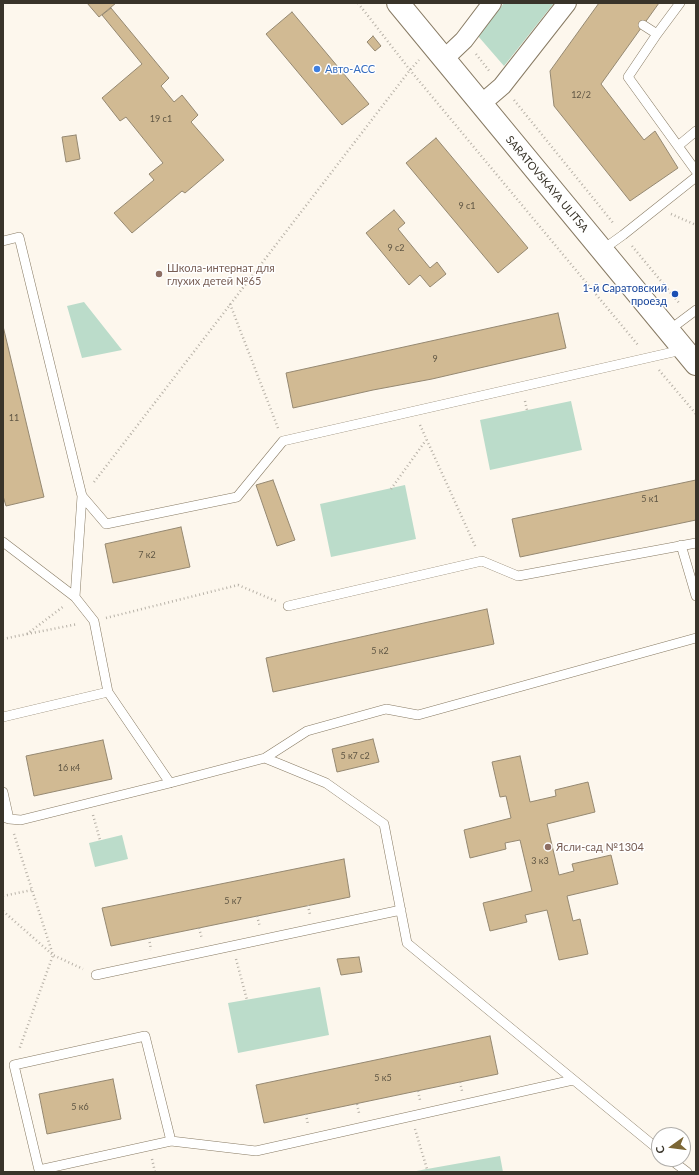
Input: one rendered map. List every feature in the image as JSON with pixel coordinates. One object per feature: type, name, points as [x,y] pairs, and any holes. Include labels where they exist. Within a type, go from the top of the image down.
[{"type":"street","name":"SARATOVSKAYA ULITSA","points":[[398,3],[690,357]]},
{"type":"street","points":[[438,52],[464,40],[492,3]]},
{"type":"street","points":[[481,104],[502,86],[567,3]]},
{"type":"lane","points":[[680,3],[628,77],[696,171]]},
{"type":"lane","points":[[643,25],[657,34]]},
{"type":"lane","points":[[678,146],[696,131]]},
{"type":"lane","points":[[602,250],[623,235],[696,176]]},
{"type":"lane","points":[[3,241],[19,237],[82,496],[75,597]]},
{"type":"lane","points":[[668,331],[693,313]]},
{"type":"lane","points":[[82,496],[106,524],[237,497],[283,441],[648,357],[690,357]]},
{"type":"lane","points":[[3,542],[75,597],[94,621],[108,692],[170,783]]},
{"type":"lane","points":[[288,606],[482,561],[518,576],[696,542]]},
{"type":"lane","points":[[681,545],[696,596]]},
{"type":"lane","points":[[3,792],[6,818],[21,820],[265,758],[307,731],[386,709],[418,715],[696,638]]},
{"type":"lane","points":[[3,716],[108,692]]},
{"type":"lane","points":[[265,758],[326,783],[384,824],[407,943],[651,1143]]},
{"type":"lane","points":[[96,976],[401,910]]},
{"type":"lane","points":[[171,1141],[145,1036],[14,1065],[39,1170],[171,1141],[256,1151],[573,1080]]},
{"type":"path","points":[[358,3],[410,70],[696,414]]},
{"type":"path","points":[[464,40],[623,235],[693,313]]},
{"type":"path","points":[[82,496],[410,70],[438,52]]},
{"type":"path","points":[[658,207],[696,226]]},
{"type":"path","points":[[230,304],[283,441]]},
{"type":"path","points":[[413,411],[482,561]]},
{"type":"path","points":[[391,489],[426,440]]},
{"type":"path","points":[[3,639],[94,621],[238,585],[288,606]]},
{"type":"path","points":[[27,634],[75,597]]},
{"type":"path","points":[[89,803],[100,840]]},
{"type":"path","points":[[6,818],[32,890],[53,955],[14,1065]]},
{"type":"path","points":[[3,896],[32,890]]},
{"type":"path","points":[[3,911],[53,955],[96,976]]},
{"type":"path","points":[[234,954],[246,1000]]},
{"type":"path","points":[[411,1117],[427,1169]]},
{"type":"green space","points":[[504,3],[554,3],[504,66],[478,36]]},
{"type":"green space","points":[[84,302],[122,350],[82,358],[67,306]]},
{"type":"green space","points":[[571,401],[582,450],[490,470],[480,420]]},
{"type":"green space","points":[[405,485],[416,539],[331,557],[320,504]]},
{"type":"green space","points":[[122,835],[128,859],[95,867],[89,843]]},
{"type":"green space","points":[[320,987],[329,1035],[238,1053],[228,1003]]},
{"type":"green space","points":[[500,1156],[503,1172],[411,1172],[427,1169]]},
{"type":"building","points":[[87,3],[116,3],[99,17]]},
{"type":"building","points":[[599,3],[659,3],[601,84],[644,140],[655,131],[678,168],[630,201],[554,106],[550,71]]},
{"type":"building","points":[[111,8],[169,78],[161,86],[174,102],[182,95],[198,115],[191,122],[224,160],[185,193],[182,191],[132,233],[114,213],[154,180],[149,174],[163,163],[126,117],[120,121],[102,98],[142,64],[102,15]]},
{"type":"building","name":"Авто-АСС","points":[[292,12],[369,104],[342,125],[266,34]]},
{"type":"building","points":[[373,36],[381,46],[375,51],[367,42]]},
{"type":"building","points":[[76,135],[80,159],[66,162],[62,137]]},
{"type":"building","points":[[436,138],[528,248],[498,273],[406,163]]},
{"type":"building","points":[[394,210],[405,223],[398,229],[430,268],[437,262],[446,274],[430,287],[420,275],[409,285],[366,233]]},
{"type":"building","points":[[558,313],[566,348],[432,379],[373,390],[293,408],[286,373]]},
{"type":"building","points":[[3,326],[44,497],[6,506],[3,496]]},
{"type":"building","points":[[273,480],[295,540],[277,546],[256,485]]},
{"type":"building","points":[[696,480],[696,520],[520,557],[512,519]]},
{"type":"building","points":[[181,527],[190,567],[113,583],[105,544]]},
{"type":"building","points":[[487,609],[494,644],[273,692],[266,658]]},
{"type":"building","points":[[373,739],[379,762],[337,772],[332,749]]},
{"type":"building","points":[[103,740],[112,779],[34,796],[26,756]]},
{"type":"building","points":[[520,756],[530,802],[556,796],[555,790],[588,782],[595,812],[547,824],[559,875],[574,871],[572,864],[611,855],[618,884],[567,896],[573,921],[580,919],[588,954],[559,960],[547,910],[525,915],[527,922],[490,931],[483,903],[532,891],[520,840],[505,843],[506,849],[470,858],[464,830],[511,818],[506,796],[500,797],[492,762]]},
{"type":"building","points":[[344,859],[350,897],[111,946],[102,908]]},
{"type":"building","points":[[359,957],[362,972],[341,975],[337,959]]},
{"type":"building","points":[[490,1036],[498,1074],[264,1123],[256,1085]]},
{"type":"building","points":[[113,1079],[121,1119],[47,1134],[39,1094]]},
{"type":"place","name":"Авто-АСС","points":[[317,69]]},
{"type":"place","name":"Школа-интернат для глухих детей №65","points":[[159,274]]},
{"type":"place","name":"1-й Саратовский проезд","points":[[675,294]]},
{"type":"place","name":"Ясли-сад №1304","points":[[548,847]]}]
